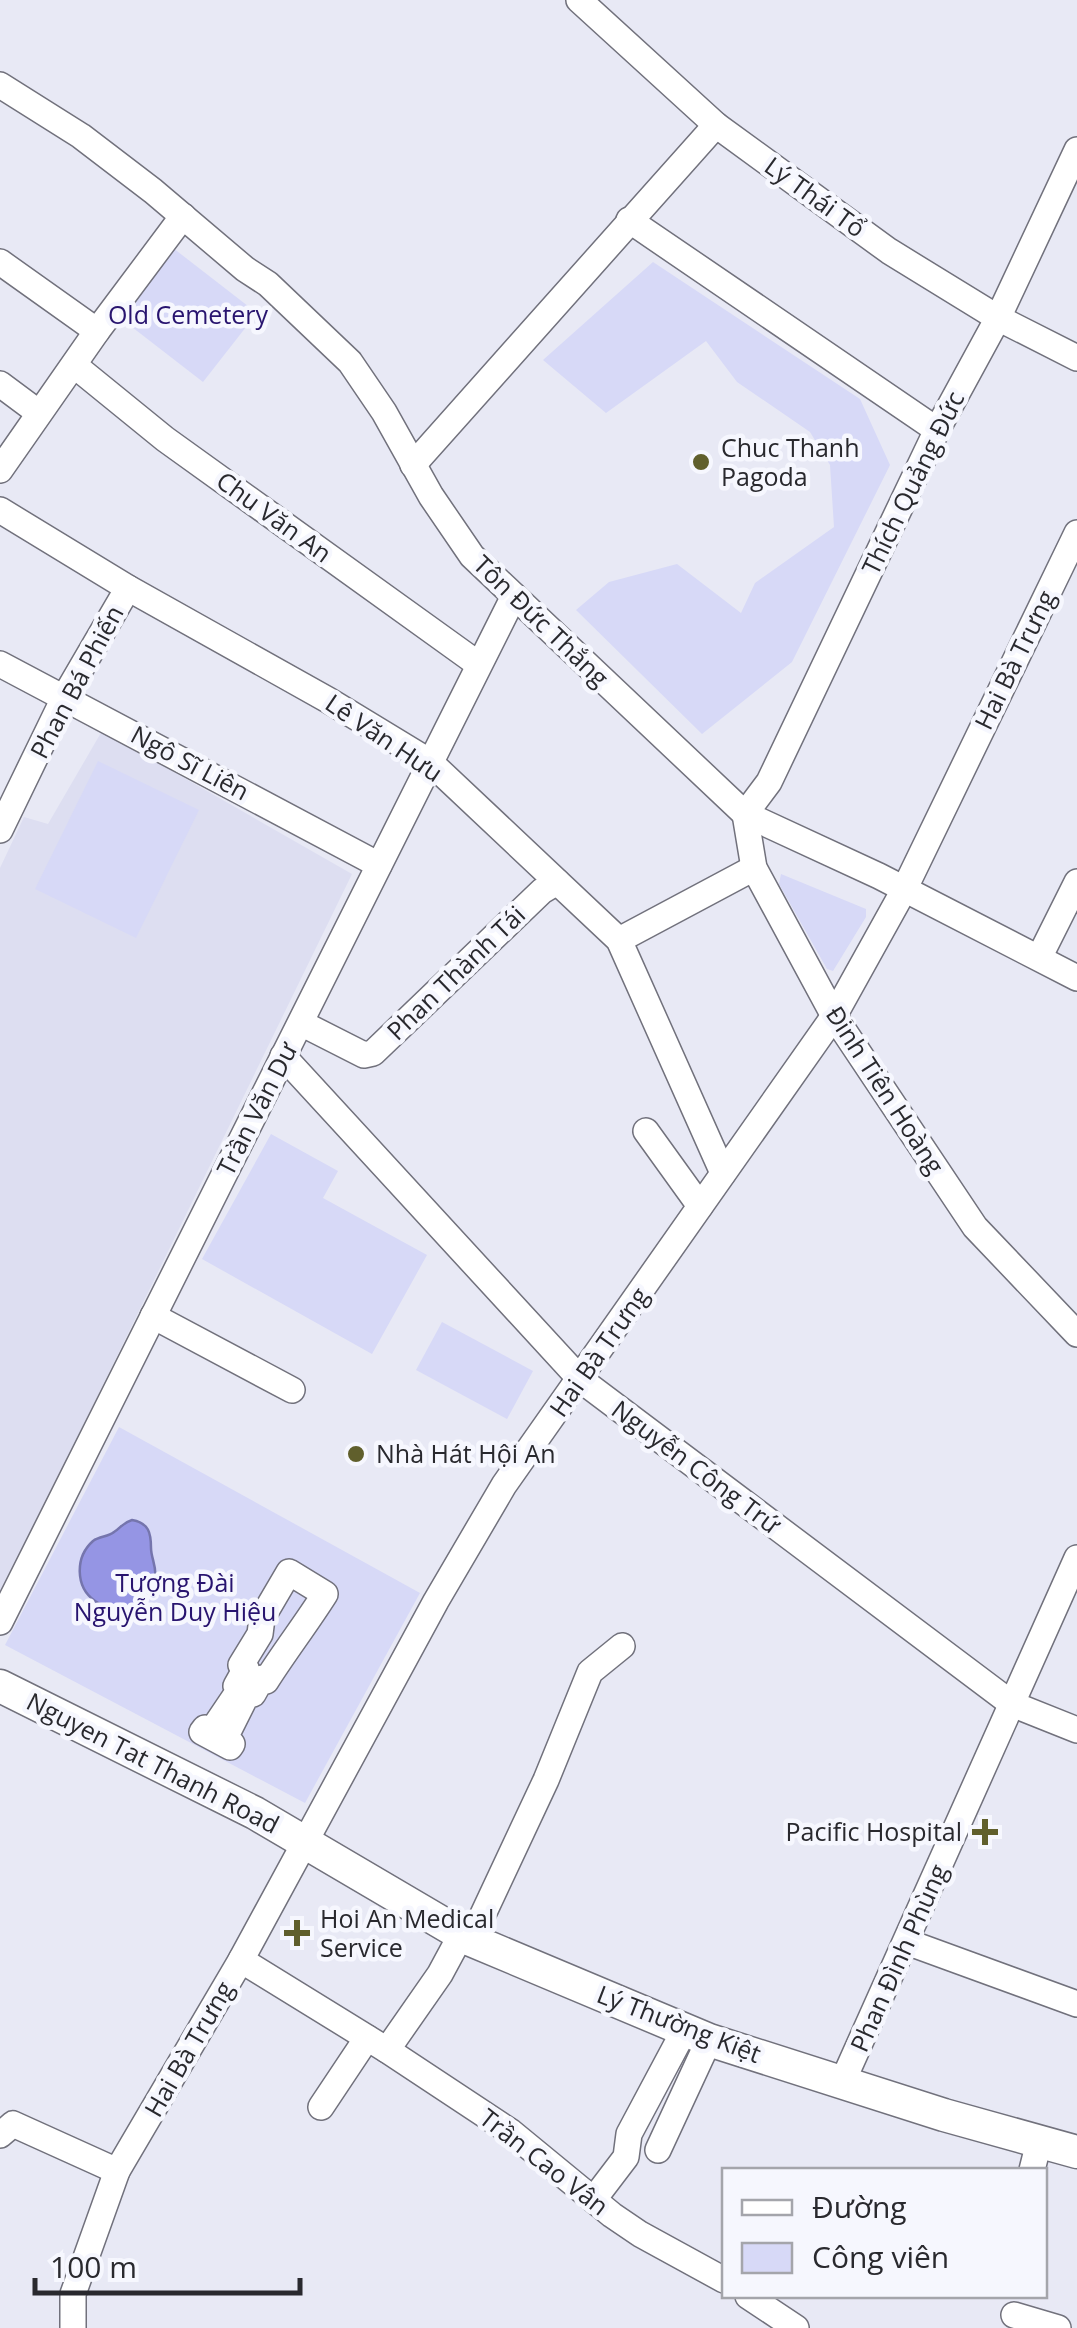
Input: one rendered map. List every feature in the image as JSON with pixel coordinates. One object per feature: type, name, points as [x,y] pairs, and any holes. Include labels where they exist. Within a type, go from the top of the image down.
[{"type":"main road","name":"Nguyen Tat Thanh Road","points":[[0,1686],[305,1840]]},
{"type":"main road","name":"Lý Thường Kiệt","points":[[305,1840],[466,1938],[697,2035],[842,2083],[1035,2156],[1077,2152]]},
{"type":"street","name":"Lý Thái Tổ","points":[[579,0],[716,125],[889,251],[998,318],[1077,358]]},
{"type":"street","name":"Tôn Đức Thắng","points":[[0,85],[81,136],[184,216],[294,308],[350,362],[472,556],[745,814],[1040,956],[1077,978]]},
{"type":"street","points":[[414,465],[716,125]]},
{"type":"street","name":"Thích Quảng Đức","points":[[745,814],[769,782],[937,430],[998,318],[1077,150]]},
{"type":"street","points":[[0,470],[184,216]]},
{"type":"street","points":[[629,220],[937,430]]},
{"type":"street","points":[[0,262],[97,332]]},
{"type":"street","name":"Chu Văn An","points":[[74,365],[165,439],[478,664]]},
{"type":"street","points":[[0,384],[39,413]]},
{"type":"street","name":"Lê Văn Hưu","points":[[0,510],[430,762],[619,940],[722,1173]]},
{"type":"street","name":"Hai Bà Trưng","points":[[73,2328],[73,2294],[117,2171],[241,1960],[436,1601],[504,1485],[834,1016],[904,890],[1074,545]]},
{"type":"street","name":"Phan Bá Phiến","points":[[0,830],[65,696],[128,588]]},
{"type":"street","name":"Trần Văn Dư","points":[[0,1622],[514,596]]},
{"type":"street","name":"Ngô Sĩ Liên","points":[[0,664],[379,865]]},
{"type":"street","name":"Đinh Tiên Hoàng","points":[[745,814],[754,868],[834,1016],[976,1227],[1077,1334]]},
{"type":"street","points":[[619,940],[754,868]]},
{"type":"street","name":"Phan Thành Tái","points":[[301,1023],[364,1055],[373,1053],[459,968],[542,891],[557,882]]},
{"type":"street","points":[[1040,956],[1077,882]]},
{"type":"street","name":"Nguyễn Công Trứ","points":[[282,1056],[580,1380],[1012,1704],[1077,1730]]},
{"type":"street","points":[[646,1130],[700,1206]]},
{"type":"street","points":[[152,1316],[292,1390]]},
{"type":"street","name":"Phan Đình Phùng","points":[[842,2083],[1077,1558]]},
{"type":"street","points":[[288,1572],[324,1594],[266,1681],[262,1678],[253,1694],[248,1692],[239,1699],[240,1688],[236,1686],[246,1668],[241,1665],[288,1572]]},
{"type":"street","points":[[322,2107],[440,1974],[466,1938],[546,1780],[590,1672],[622,1646]]},
{"type":"street","points":[[907,1942],[1077,2004]]},
{"type":"street","name":"Trần Cao Vân","points":[[241,1960],[511,2132],[640,2234],[722,2279]]},
{"type":"street","points":[[658,2150],[697,2035]]},
{"type":"street","points":[[594,2199],[626,2158],[629,2134],[697,2035]]},
{"type":"street","points":[[4,2126],[117,2171]]},
{"type":"street","points":[[751,2298],[796,2328]]},
{"type":"street","points":[[1014,2313],[1058,2328]]},
{"type":"shaded area","points":[[102,731],[352,874],[0,1596],[0,868],[24,817],[48,824]]},
{"type":"green space","name":"Old Cemetery","points":[[173,248],[257,313],[203,382],[119,317]]},
{"type":"green space","points":[[653,262],[860,399],[890,465],[792,662],[702,734],[576,610],[609,582],[677,564],[741,613],[755,583],[834,527],[830,465],[810,432],[737,382],[706,341],[606,413],[543,360]]},
{"type":"green space","points":[[98,761],[199,810],[136,938],[35,889]]},
{"type":"green space","points":[[781,874],[866,909],[866,917],[833,971],[827,969],[779,884]]},
{"type":"green space","points":[[271,1134],[338,1171],[323,1198],[427,1255],[372,1354],[202,1259]]},
{"type":"green space","points":[[442,1322],[533,1371],[507,1419],[416,1370]]},
{"type":"green space","name":"Tượng Đài Nguyễn Duy Hiệu","points":[[119,1427],[420,1593],[305,1803],[5,1645]]},
{"type":"water","points":[[132,1520],[145,1526],[149,1533],[155,1578],[139,1601],[113,1608],[88,1595],[81,1580],[80,1563],[93,1541]]},
{"type":"place","name":"Chuc Thanh Pagoda","points":[[701,462]]},
{"type":"place","name":"Nhà Hát Hội An","points":[[356,1454]]},
{"type":"place","name":"Pacific Hospital","points":[[985,1832]]},
{"type":"place","name":"Hoi An Medical Service","points":[[297,1933]]}]
